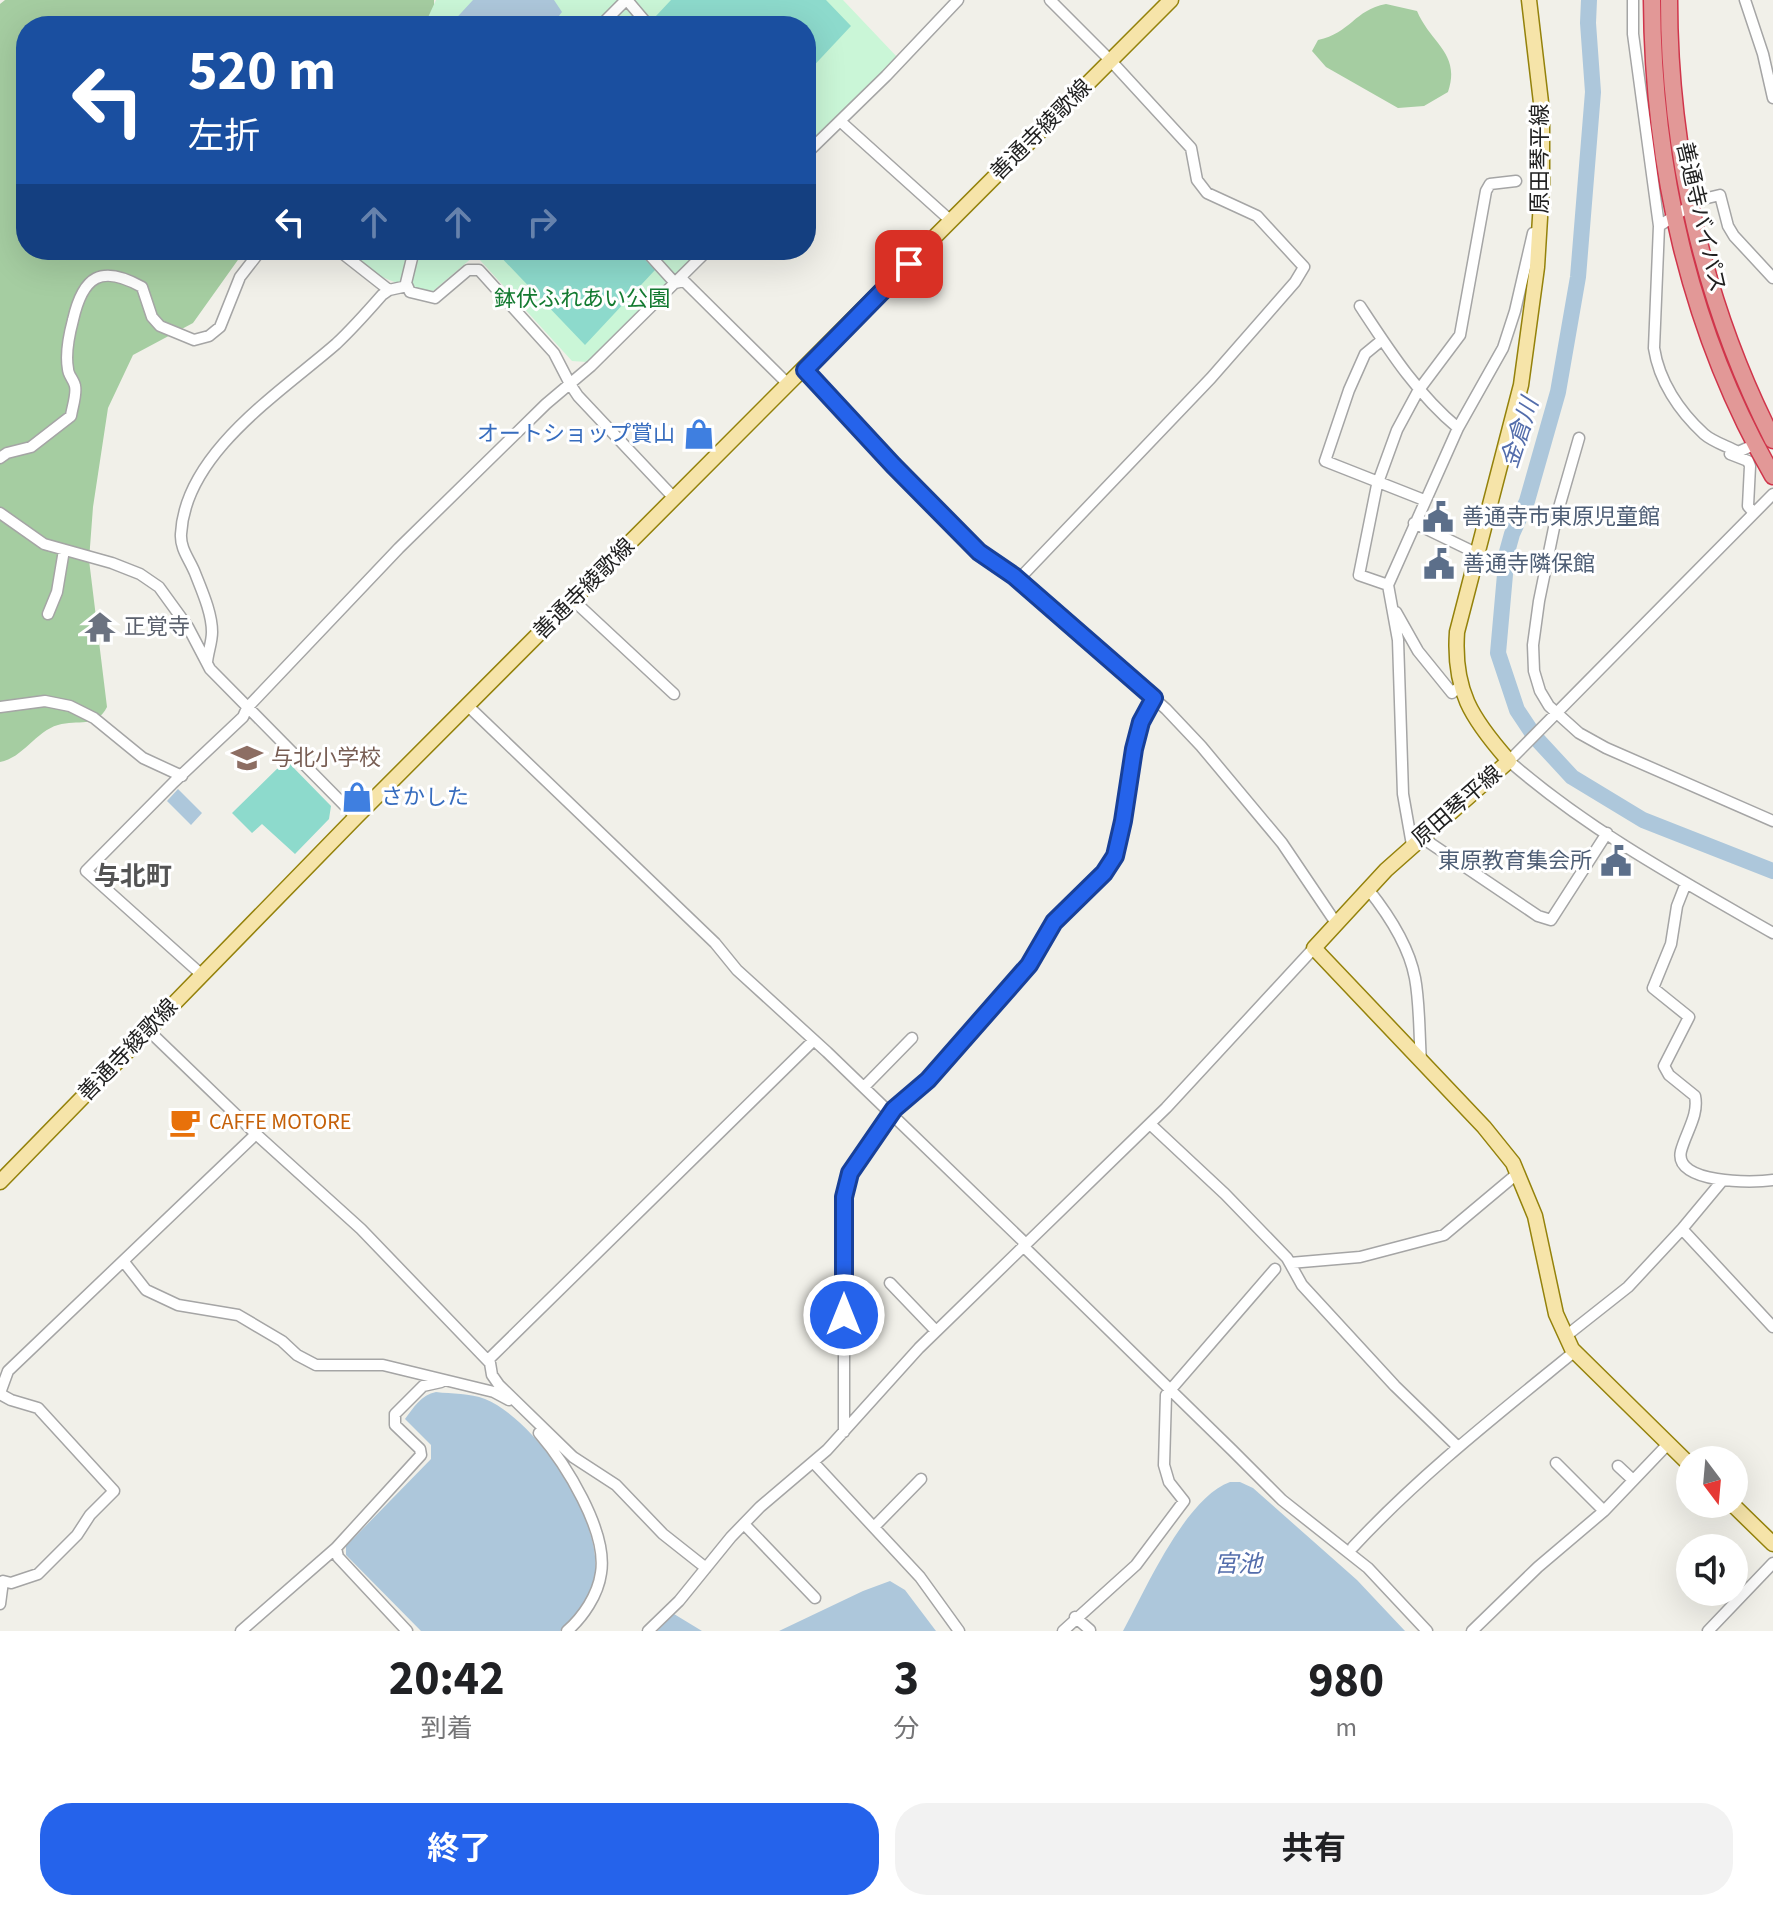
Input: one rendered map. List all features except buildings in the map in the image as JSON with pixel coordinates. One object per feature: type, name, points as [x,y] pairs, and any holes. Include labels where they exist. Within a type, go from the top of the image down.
[{"type":"highway","name":"善通寺バイパス","points":[[1652,0],[1654,86],[1684,261],[1713,348],[1742,418],[1773,476]]},
{"type":"highway","name":"善通寺バイパス","points":[[1669,0],[1678,131],[1703,260],[1731,348],[1773,440]]},
{"type":"main road","name":"善通寺綾歌線","points":[[0,1182],[356,817],[1171,0]]},
{"type":"main road","name":"原田琴平線","points":[[1314,948],[1416,841],[1512,757],[1472,716],[1460,686],[1455,660],[1457,632],[1521,385],[1537,267],[1542,111],[1529,0]]},
{"type":"main road","points":[[1314,948],[1484,1127],[1518,1173],[1535,1216],[1556,1314],[1574,1352],[1676,1452]]},
{"type":"main road","points":[[1746,1518],[1773,1544]]},
{"type":"street","points":[[610,16],[626,0],[640,16]]},
{"type":"street","points":[[816,144],[958,0]]},
{"type":"street","points":[[1018,580],[1211,378],[1295,282],[1304,267],[1257,216],[1207,193],[1201,187],[1193,167],[1191,148],[1050,0]]},
{"type":"street","points":[[1633,0],[1633,34],[1659,226],[1656,365],[1663,383],[1718,449],[1748,461],[1748,506],[1754,513]]},
{"type":"street","points":[[1745,0],[1763,54],[1773,98]]},
{"type":"street","points":[[840,121],[951,221]]},
{"type":"street","points":[[1388,585],[1359,575],[1379,480],[1397,430],[1418,391],[1460,335],[1486,191],[1490,184],[1516,181]]},
{"type":"street","points":[[1659,226],[1699,200],[1720,195],[1728,226],[1734,236],[1773,278]]},
{"type":"street","points":[[1540,213],[1534,223],[1531,251],[1503,348],[1458,428],[1388,585],[1398,640],[1403,794],[1416,841],[1538,916],[1551,920],[1607,833]]},
{"type":"street","points":[[0,458],[31,447],[71,416],[76,387],[67,371],[68,339],[85,285],[103,275],[123,276],[142,287],[152,317],[160,326],[194,340],[209,336],[220,327],[240,277],[253,260]]},
{"type":"street","points":[[351,260],[389,290]]},
{"type":"street","points":[[406,284],[412,260]]},
{"type":"street","points":[[654,260],[675,283]]},
{"type":"street","points":[[202,975],[86,871],[243,717],[247,708],[380,567],[698,260]]},
{"type":"street","points":[[406,284],[415,294],[435,298],[468,270],[479,270],[554,353],[570,384],[675,499]]},
{"type":"street","points":[[675,283],[684,281],[789,385]]},
{"type":"street","points":[[207,662],[212,629],[205,600],[180,536],[183,518],[196,484],[231,435],[257,408],[337,343],[389,290],[406,284]]},
{"type":"street","points":[[1360,306],[1418,391],[1458,428]]},
{"type":"street","points":[[1382,340],[1365,354],[1325,461],[1424,500]]},
{"type":"street","points":[[805,370],[979,552],[1018,580],[1154,698],[1201,746],[1274,833],[1336,923]]},
{"type":"street","points":[[1706,435],[1738,452],[1756,444]]},
{"type":"street","points":[[1579,438],[1556,518],[1539,601],[1533,645],[1534,671],[1540,691],[1556,713],[1579,733],[1606,748],[1773,821]]},
{"type":"street","points":[[1773,494],[1512,757],[1550,796],[1686,883],[1773,933]]},
{"type":"street","points":[[0,513],[44,544],[112,563],[140,574],[159,587],[188,627],[207,662],[247,708],[356,817]]},
{"type":"street","points":[[1414,523],[1476,553]]},
{"type":"street","points":[[48,614],[57,592],[64,550]]},
{"type":"street","points":[[573,600],[674,694]]},
{"type":"street","points":[[1393,606],[1418,651],[1452,693],[1460,686]]},
{"type":"street","points":[[844,1432],[844,1197],[850,1173],[892,1114],[928,1080],[1029,965],[1054,922],[1104,873],[1115,856],[1141,722],[1154,698]]},
{"type":"street","points":[[0,707],[45,701],[70,706],[94,718],[143,758],[182,776]]},
{"type":"street","points":[[467,705],[715,943],[737,970],[892,1114],[1258,1479],[1368,1568],[1427,1631]]},
{"type":"street","points":[[1686,883],[1677,906],[1671,944],[1653,988],[1689,1017],[1664,1066],[1669,1075],[1695,1096],[1694,1116],[1680,1154],[1682,1162],[1701,1176],[1722,1181],[1773,1180]]},
{"type":"street","points":[[1368,889],[1393,926],[1412,967],[1417,989],[1421,1061]]},
{"type":"street","points":[[648,1631],[679,1601],[744,1524],[844,1432],[936,1331],[1150,1124],[1314,948]]},
{"type":"street","points":[[148,1030],[361,1229],[488,1360],[499,1385],[564,1449],[616,1485],[663,1534],[706,1568]]},
{"type":"street","points":[[864,1087],[912,1038]]},
{"type":"street","points":[[488,1360],[814,1040]]},
{"type":"street","points":[[1150,1124],[1225,1194],[1290,1263],[1302,1285],[1395,1386],[1458,1447]]},
{"type":"street","points":[[0,1604],[3,1581],[11,1583],[38,1574],[77,1535],[90,1515],[114,1491],[38,1408],[11,1400],[0,1393],[8,1371],[256,1134]]},
{"type":"street","points":[[1290,1263],[1360,1257],[1444,1235],[1518,1173]]},
{"type":"street","points":[[1566,1336],[1628,1287],[1722,1181]]},
{"type":"street","points":[[1682,1229],[1773,1327]]},
{"type":"street","points":[[124,1262],[146,1290],[178,1305],[238,1315],[316,1365],[383,1365],[494,1392],[507,1398],[559,1455],[583,1500],[597,1539],[602,1570],[584,1612],[567,1631]]},
{"type":"street","points":[[1063,1631],[1136,1565],[1184,1501],[1169,1482],[1164,1465],[1166,1395],[1275,1269]]},
{"type":"street","points":[[890,1283],[936,1331]]},
{"type":"street","points":[[1353,1547],[1381,1517],[1458,1447],[1574,1352]]},
{"type":"street","points":[[241,1631],[336,1548],[421,1455],[420,1449],[395,1425],[395,1414],[423,1386],[443,1381]]},
{"type":"street","points":[[1472,1631],[1538,1567],[1604,1511],[1668,1444]]},
{"type":"street","points":[[813,1462],[920,1577],[959,1631]]},
{"type":"street","points":[[1556,1463],[1583,1483],[1604,1511]]},
{"type":"street","points":[[1618,1466],[1633,1480]]},
{"type":"street","points":[[874,1527],[909,1496],[921,1479]]},
{"type":"street","points":[[744,1524],[776,1549],[803,1578],[815,1598]]},
{"type":"street","points":[[336,1548],[338,1557],[407,1631]]},
{"type":"street","points":[[1708,1631],[1773,1563]]},
{"type":"street","points":[[1075,1617],[1090,1630]]},
{"type":"green space","points":[[5,0],[434,0],[432,16],[16,16],[16,260],[238,260],[193,323],[133,355],[108,408],[93,507],[89,560],[107,707],[92,721],[65,723],[50,728],[16,755],[0,762],[0,4]]},
{"type":"green space","points":[[436,0],[843,0],[898,58],[816,138],[816,16],[429,16]]},
{"type":"green space","points":[[671,0],[826,0],[851,26],[816,63],[816,16],[656,16]]},
{"type":"green space","points":[[1386,4],[1417,11],[1448,58],[1451,79],[1448,92],[1424,106],[1398,108],[1326,67],[1312,51],[1318,40],[1338,32],[1367,11]]},
{"type":"green space","name":"鉢伏ふれあい公園","points":[[359,260],[469,260],[433,291],[386,279]]},
{"type":"green space","name":"鉢伏ふれあい公園","points":[[480,260],[692,260],[587,362],[572,361]]},
{"type":"green space","points":[[504,260],[646,260],[655,270],[585,345]]},
{"type":"green space","points":[[286,760],[331,806],[329,819],[295,854],[262,824],[252,833],[232,813]]},
{"type":"water","points":[[473,0],[554,0],[562,12],[559,16],[458,16]]},
{"type":"water","points":[[178,789],[202,813],[191,825],[167,801]]},
{"type":"water","points":[[436,1392],[479,1397],[505,1410],[544,1449],[577,1500],[588,1526],[595,1574],[582,1606],[560,1631],[421,1631],[346,1555],[346,1546],[431,1459],[431,1445],[405,1419],[422,1399]]},
{"type":"water","name":"宮池","points":[[1230,1482],[1240,1482],[1253,1488],[1357,1580],[1405,1631],[1123,1631],[1182,1526],[1213,1491]]},
{"type":"water","points":[[890,1581],[905,1590],[936,1631],[779,1631],[863,1591]]},
{"type":"water","points":[[674,1614],[702,1631],[657,1631]]},
{"type":"waterway","name":"金倉川","points":[[1589,0],[1593,92],[1578,277],[1558,392],[1527,501],[1507,552],[1498,653],[1517,710],[1535,737],[1572,777],[1643,820],[1773,871]]},
{"type":"place","name":"オートショップ賞山","points":[[699,434]]},
{"type":"place","name":"善通寺市東原児童館","points":[[1438,517]]},
{"type":"place","name":"善通寺隣保館","points":[[1439,564]]},
{"type":"place","name":"正覚寺","points":[[100,627]]},
{"type":"place","name":"与北小学校","points":[[247,758]]},
{"type":"place","name":"さかした","points":[[357,797]]},
{"type":"place","name":"東原教育集会所","points":[[1616,861]]},
{"type":"place","name":"CAFFE MOTORE","points":[[185,1122]]},
{"type":"district","name":"与北町","points":[[133,876]]},
{"type":"route","points":[[844,1315],[844,1197],[850,1173],[894,1109],[928,1080],[1029,965],[1054,922],[1104,873],[1115,856],[1134,749],[1141,722],[1154,698],[1014,576],[979,552],[805,370],[909,264]]}]
